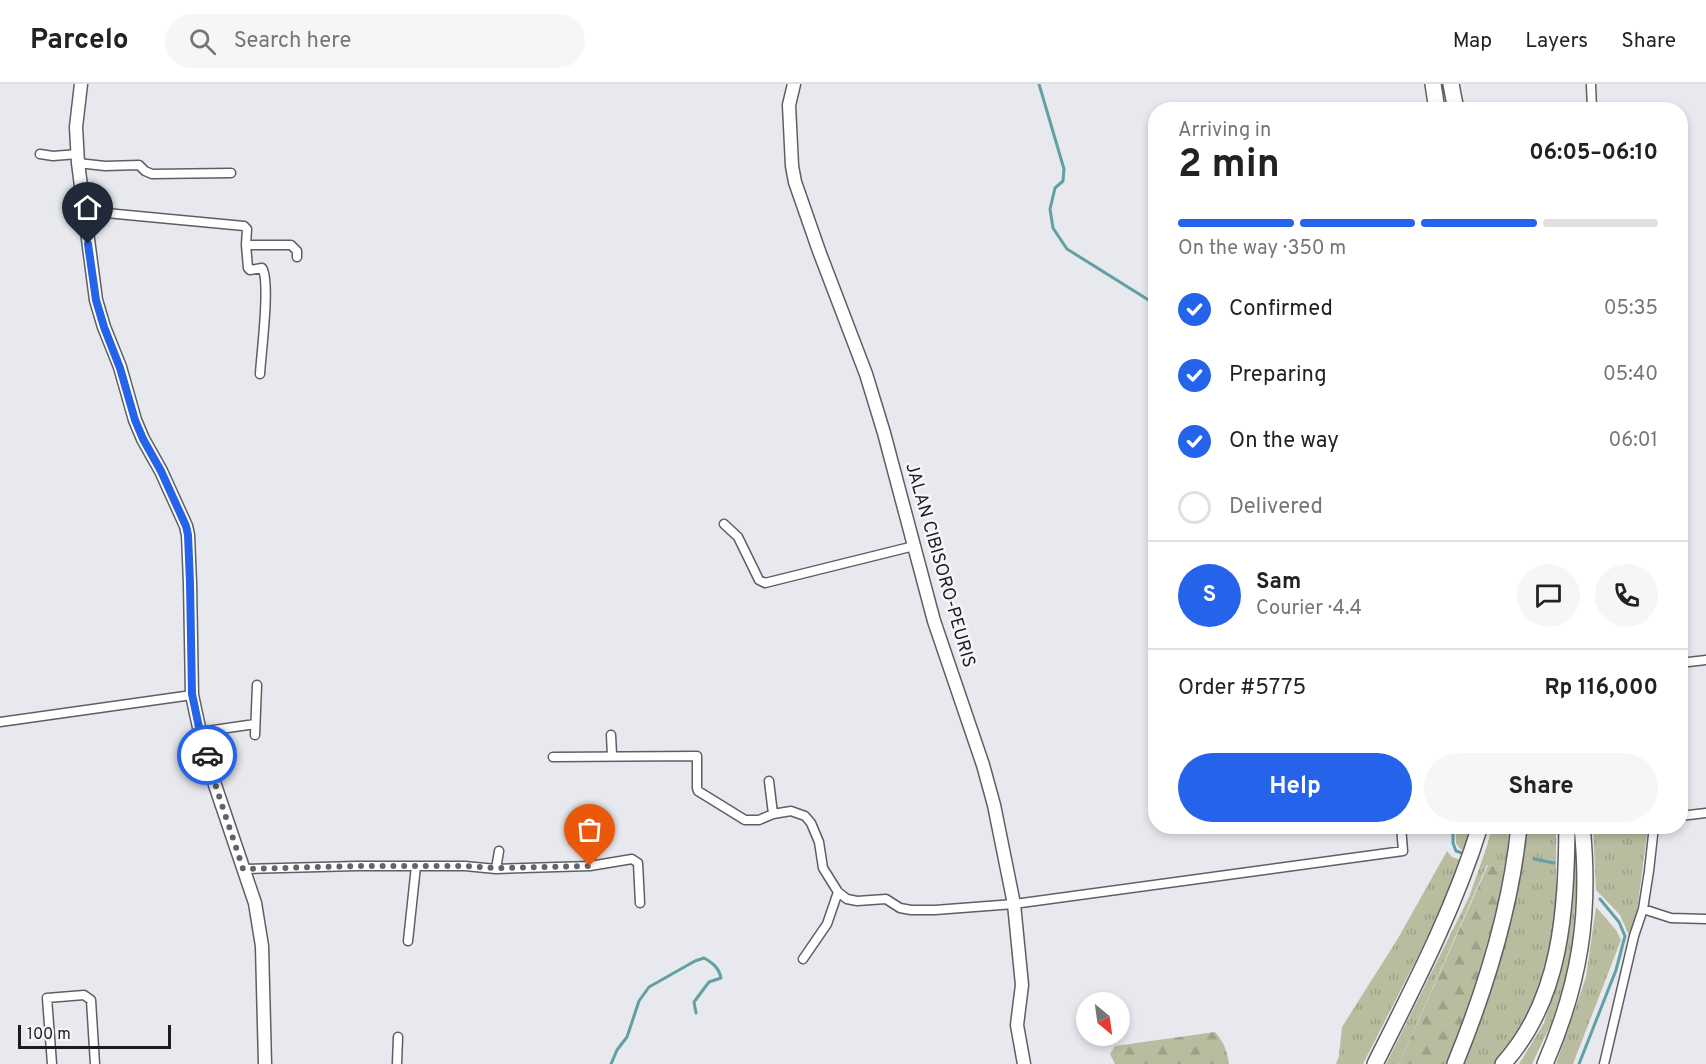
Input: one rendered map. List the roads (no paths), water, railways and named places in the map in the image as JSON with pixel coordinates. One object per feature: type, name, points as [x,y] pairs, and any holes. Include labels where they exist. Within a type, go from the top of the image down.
[{"type":"highway","points":[[1433,84],[1436,102]]},
{"type":"highway","points":[[1451,84],[1454,102]]},
{"type":"highway","points":[[1375,1064],[1446,917],[1477,834]]},
{"type":"highway","points":[[1455,1064],[1481,998],[1491,965],[1504,913],[1518,834]]},
{"type":"highway","points":[[1503,1064],[1518,1046],[1535,1018],[1550,984],[1563,911],[1567,834]]},
{"type":"highway","points":[[1545,1064],[1563,1019],[1580,948],[1586,901],[1583,834]]},
{"type":"street","points":[[81,84],[76,127],[78,159],[96,300],[139,430],[161,471],[188,535],[192,694],[215,786],[255,903],[262,946],[265,1064]]},
{"type":"street","name":"JALAN CIBISORO-PEURIS","points":[[794,84],[789,105],[795,182],[866,374],[934,621],[983,765],[1000,835],[1014,903],[1022,985],[1017,1025],[1024,1064]]},
{"type":"street","points":[[1592,84],[1592,102]]},
{"type":"street","points":[[40,154],[78,159],[105,166],[139,165],[152,174],[231,173]]},
{"type":"street","points":[[86,211],[244,226],[247,229],[248,268],[250,270],[262,268],[265,273],[260,374]]},
{"type":"street","points":[[246,244],[291,245],[297,250],[297,257]]},
{"type":"street","points":[[724,524],[738,537],[759,580],[765,583],[914,546]]},
{"type":"street","points":[[1688,662],[1706,660]]},
{"type":"street","points":[[255,735],[257,685]]},
{"type":"street","points":[[0,722],[192,694]]},
{"type":"street","points":[[200,732],[255,724]]},
{"type":"street","points":[[611,735],[612,755]]},
{"type":"street","points":[[553,757],[697,756],[698,791],[745,820],[759,820],[773,814],[791,811],[805,816],[812,823],[819,842],[823,868],[838,892],[847,899],[886,900],[900,908],[911,910],[1014,903],[1403,851],[1402,834]]},
{"type":"street","points":[[768,781],[773,814]]},
{"type":"street","points":[[1688,815],[1706,813]]},
{"type":"street","points":[[1604,1064],[1642,909],[1653,834]]},
{"type":"street","points":[[589,836],[590,866]]},
{"type":"street","points":[[496,868],[499,851]]},
{"type":"street","points":[[243,869],[590,866],[632,859],[636,861],[640,903]]},
{"type":"street","points":[[408,941],[416,866]]},
{"type":"street","points":[[803,959],[827,924],[838,892]]},
{"type":"street","points":[[1642,909],[1671,918],[1706,919]]},
{"type":"street","points":[[52,1064],[47,998],[84,994],[91,999],[94,1064]]},
{"type":"street","points":[[397,1064],[398,1037]]},
{"type":"waterway","points":[[1039,84],[1064,169],[1063,181],[1055,188],[1050,209],[1053,228],[1067,249],[1148,300]]},
{"type":"waterway","points":[[1453,834],[1456,851],[1465,854]]},
{"type":"waterway","points":[[1534,859],[1554,863]]},
{"type":"waterway","points":[[1579,1064],[1616,970],[1625,936],[1619,922],[1600,899]]},
{"type":"waterway","points":[[611,1064],[617,1050],[627,1037],[639,1001],[649,987],[704,958],[715,966],[721,978],[709,982],[694,1002],[696,1013]]}]
